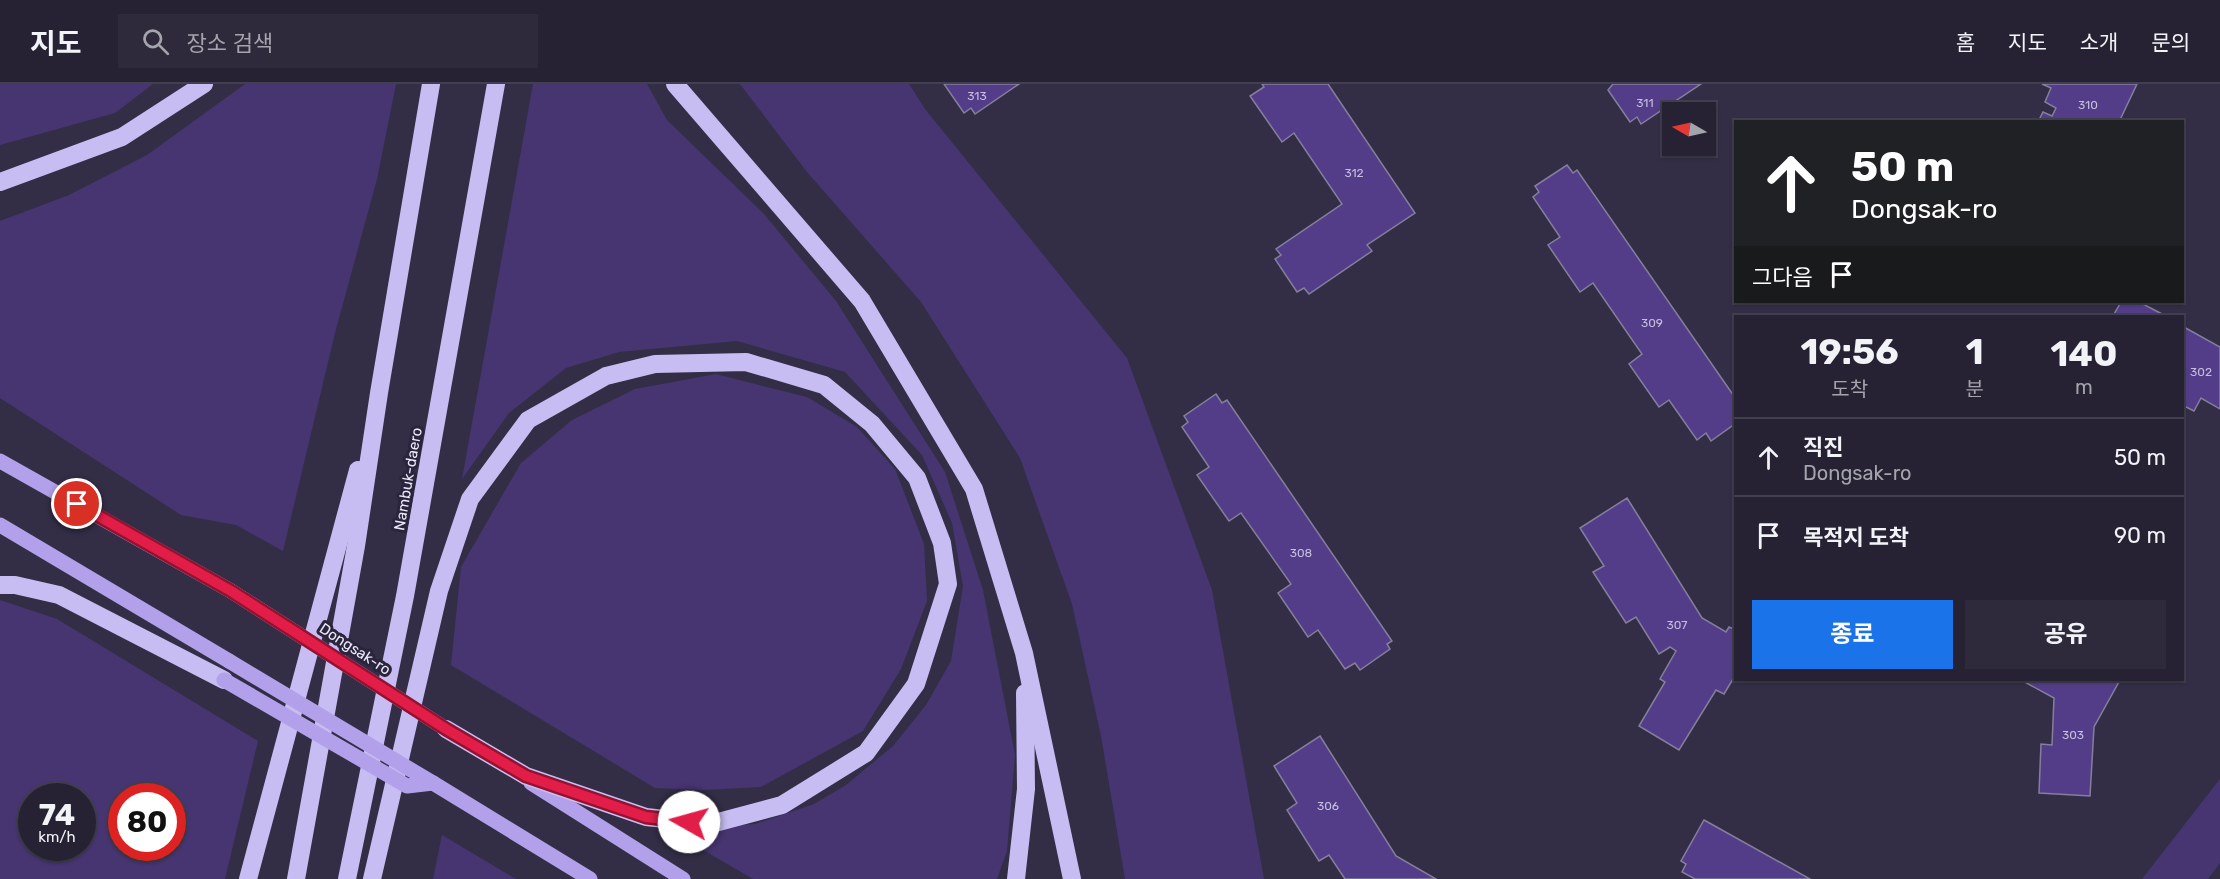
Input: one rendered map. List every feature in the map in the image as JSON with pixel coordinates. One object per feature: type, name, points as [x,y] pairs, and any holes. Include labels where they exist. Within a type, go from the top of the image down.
[{"type":"highway","points":[[0,182],[122,137],[204,84]]},
{"type":"highway","points":[[296,879],[356,546],[379,393],[431,84]]},
{"type":"highway","name":"Nambuk-daero","points":[[347,879],[405,596],[496,84]]},
{"type":"highway","points":[[675,84],[862,301],[974,489],[1024,653],[1072,879]]},
{"type":"highway","points":[[372,879],[442,581],[470,499],[528,420],[606,376],[656,364],[746,362],[824,385],[872,424],[917,478],[942,543],[948,584],[916,684],[866,753],[782,805],[711,824],[646,817],[526,776],[446,729]]},
{"type":"highway","points":[[248,879],[379,393]]},
{"type":"highway","points":[[0,585],[15,585],[59,595],[224,680]]},
{"type":"highway","points":[[1016,879],[1026,789],[1024,653]]},
{"type":"main road","name":"Dongsak-ro","points":[[0,461],[231,591],[683,879]]},
{"type":"main road","points":[[0,525],[590,879]]},
{"type":"main road","points":[[224,680],[406,786],[433,783]]},
{"type":"shaded area","points":[[0,84],[153,84],[115,113],[0,145]]},
{"type":"shaded area","points":[[245,84],[396,84],[377,179],[335,333],[283,551],[236,525],[181,515],[0,398],[0,221],[69,195],[147,155]]},
{"type":"shaded area","points":[[533,84],[647,84],[667,120],[764,214],[836,301],[945,472],[983,590],[1015,755],[1007,851],[997,879],[753,879],[669,830],[755,824],[814,804],[846,785],[893,746],[926,705],[951,661],[963,586],[952,523],[922,455],[845,372],[737,341],[619,352],[566,368],[509,413],[462,479]]},
{"type":"shaded area","points":[[740,84],[909,84],[925,109],[1127,358],[1212,590],[1264,879],[1125,879],[1101,736],[1072,604],[1020,458],[921,302],[807,172]]},
{"type":"shaded area","points":[[716,374],[807,397],[857,427],[895,469],[924,544],[927,601],[901,669],[863,731],[761,787],[704,790],[655,788],[451,665],[461,567],[521,463],[572,420],[635,389]]},
{"type":"shaded area","points":[[0,600],[57,619],[258,741],[225,879],[0,879]]},
{"type":"shaded area","points":[[2220,779],[2220,863],[2208,879],[2142,879]]},
{"type":"shaded area","points":[[442,835],[516,879],[433,879]]},
{"type":"building","points":[[944,84],[1019,84],[975,114],[971,108],[964,113]]},
{"type":"building","points":[[1262,84],[1328,84],[1415,213],[1367,245],[1372,251],[1309,294],[1304,288],[1297,292],[1275,259],[1281,255],[1276,249],[1342,204],[1294,133],[1282,142],[1250,96],[1264,87]]},
{"type":"building","points":[[1613,84],[1701,84],[1674,102],[1662,102],[1662,110],[1641,124],[1637,117],[1630,122],[1608,90]]},
{"type":"building","points":[[2042,84],[2137,84],[2120,120],[2039,120],[2043,112],[2052,116],[2056,108],[2045,102],[2051,88]]},
{"type":"building","points":[[1567,165],[1573,173],[1577,170],[1734,396],[1734,424],[1711,441],[1706,433],[1697,440],[1669,400],[1659,407],[1629,364],[1642,354],[1593,283],[1580,292],[1548,245],[1560,237],[1533,197],[1539,192],[1535,186]]},
{"type":"building","points":[[2120,303],[2141,303],[2164,315],[2114,315]]},
{"type":"building","points":[[2184,327],[2220,347],[2220,409],[2201,398],[2194,411],[2184,406]]},
{"type":"building","points":[[1216,394],[1222,403],[1227,400],[1392,641],[1387,644],[1390,649],[1360,670],[1355,663],[1345,669],[1318,630],[1308,637],[1278,593],[1291,584],[1241,513],[1229,521],[1197,475],[1209,467],[1182,427],[1188,422],[1184,416]]},
{"type":"building","points":[[1627,498],[1702,618],[1726,632],[1729,627],[1734,629],[1734,677],[1724,694],[1716,690],[1679,750],[1639,726],[1665,682],[1660,679],[1676,651],[1670,647],[1659,654],[1636,617],[1626,623],[1593,572],[1604,566],[1580,528]]},
{"type":"building","points":[[2023,681],[2119,681],[2094,727],[2090,796],[2039,793],[2041,744],[2052,745],[2054,698]]},
{"type":"building","points":[[1320,736],[1396,856],[1436,879],[1345,879],[1329,855],[1319,861],[1287,810],[1297,803],[1274,766]]},
{"type":"building","points":[[1704,820],[1810,879],[1695,879],[1682,872],[1686,864],[1681,861]]},
{"type":"route","points":[[77,504],[231,591],[446,729],[526,776],[646,817],[689,822]]}]
